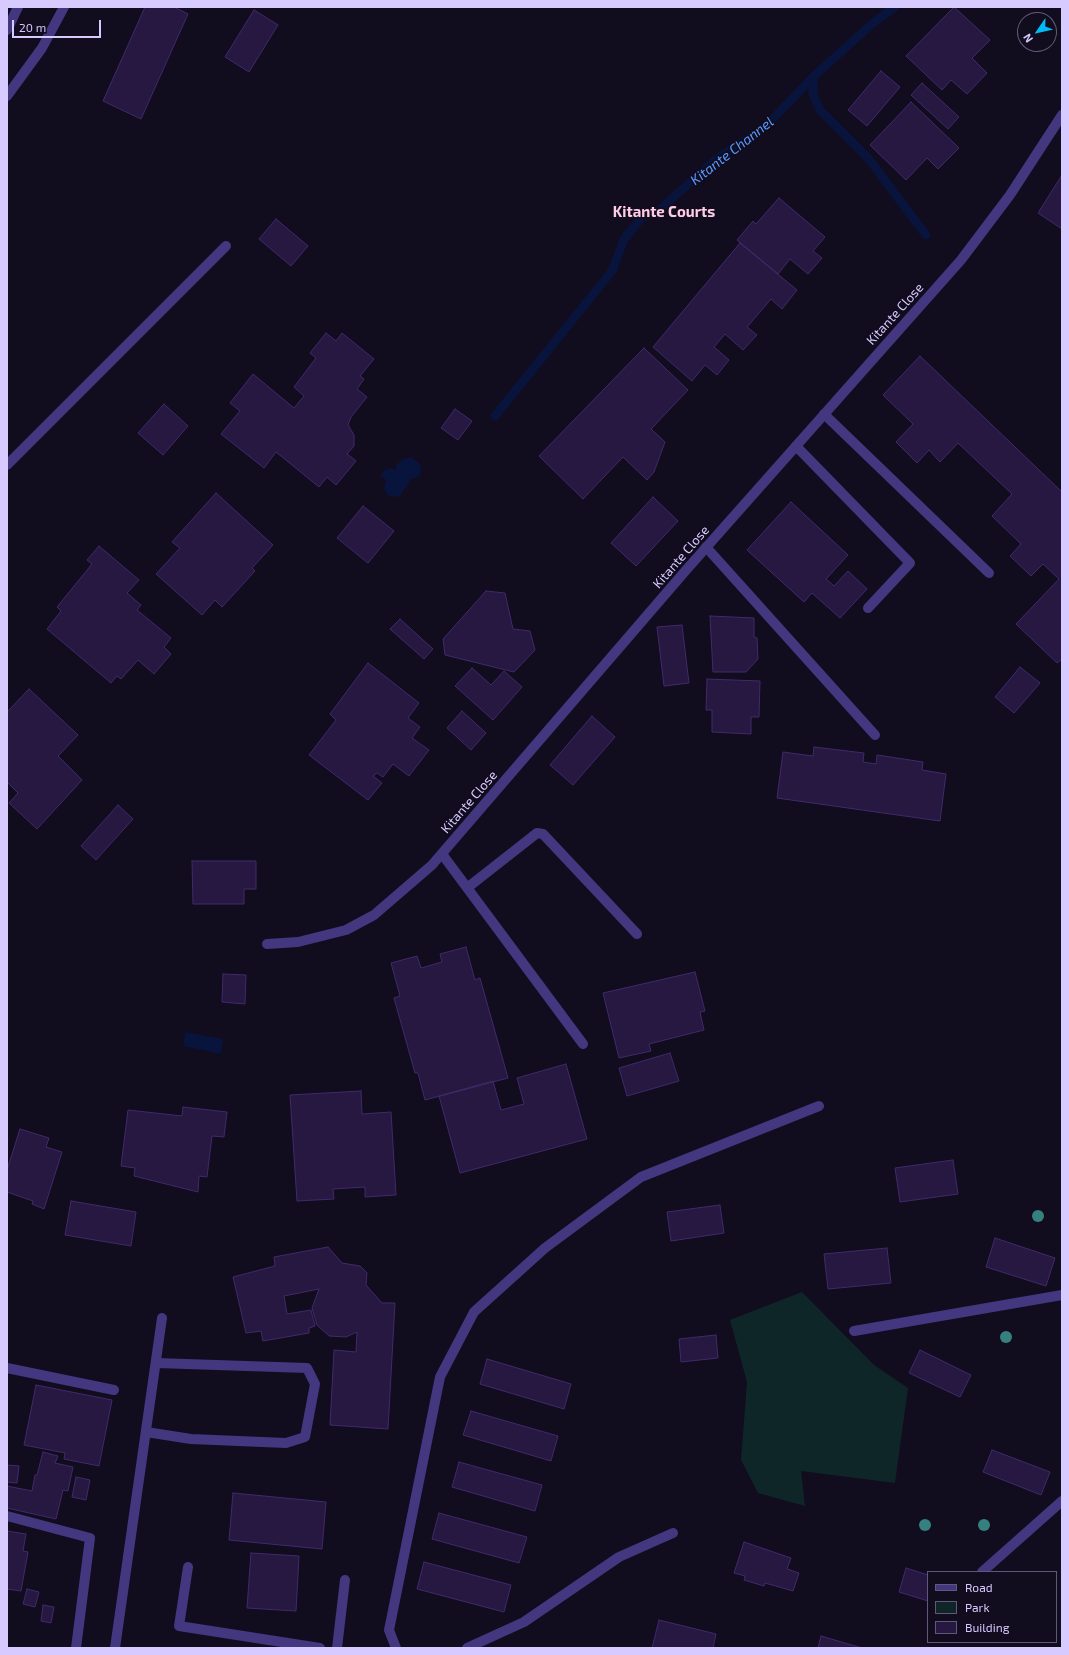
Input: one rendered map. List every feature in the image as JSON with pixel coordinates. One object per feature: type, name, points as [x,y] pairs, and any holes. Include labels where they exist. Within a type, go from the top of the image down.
[{"type":"street","points":[[7,30],[18,7]]},
{"type":"street","points":[[7,96],[42,48],[64,7]]},
{"type":"street","name":"Kitante Close","points":[[267,944],[298,942],[346,930],[374,915],[432,865],[706,548],[961,260],[1010,194],[1062,115]]},
{"type":"street","points":[[7,465],[226,246]]},
{"type":"street","points":[[824,414],[989,573]]},
{"type":"street","points":[[796,446],[910,563],[868,608]]},
{"type":"street","points":[[706,548],[875,735]]},
{"type":"street","points":[[467,888],[537,833],[543,834],[637,934]]},
{"type":"street","points":[[442,854],[583,1044]]},
{"type":"street","points":[[396,1648],[389,1630],[440,1377],[474,1312],[545,1248],[641,1177],[819,1106]]},
{"type":"street","points":[[854,1331],[1062,1295]]},
{"type":"street","points":[[115,1648],[162,1318]]},
{"type":"street","points":[[146,1432],[191,1439],[286,1443],[305,1437],[315,1384],[307,1368],[249,1364],[156,1363]]},
{"type":"street","points":[[7,1368],[114,1390]]},
{"type":"street","points":[[983,1571],[1062,1501]]},
{"type":"street","points":[[7,1516],[90,1538],[76,1648]]},
{"type":"street","points":[[466,1648],[524,1622],[619,1557],[673,1533]]},
{"type":"street","points":[[188,1567],[179,1626],[320,1648]]},
{"type":"street","points":[[337,1648],[345,1580]]},
{"type":"green space","points":[[802,1292],[874,1365],[908,1388],[895,1483],[801,1471],[805,1506],[758,1493],[741,1460],[747,1382],[730,1320]]},
{"type":"water","points":[[412,457],[421,465],[420,475],[416,478],[412,478],[400,496],[395,497],[387,495],[384,488],[386,480],[381,476],[383,471],[389,468],[396,470],[397,464],[403,459]]},
{"type":"water","points":[[185,1032],[223,1039],[221,1054],[183,1046]]},
{"type":"building","points":[[145,7],[174,7],[188,14],[141,119],[103,101]]},
{"type":"building","points":[[954,7],[990,40],[972,58],[987,73],[967,94],[951,80],[942,90],[906,56]]},
{"type":"building","points":[[254,10],[278,25],[249,72],[225,57]]},
{"type":"building","points":[[881,71],[900,87],[867,126],[848,110]]},
{"type":"building","points":[[922,83],[959,117],[948,129],[911,95]]},
{"type":"building","points":[[911,102],[959,148],[938,169],[927,158],[906,180],[870,145]]},
{"type":"building","points":[[1062,175],[1062,229],[1038,213]]},
{"type":"building","points":[[779,198],[825,237],[813,251],[822,258],[808,274],[790,259],[778,274],[737,240],[753,221],[756,224]]},
{"type":"building","points":[[276,219],[308,246],[291,266],[259,239]]},
{"type":"building","points":[[740,243],[797,290],[782,309],[771,299],[747,327],[757,335],[743,350],[725,334],[714,347],[729,360],[717,375],[705,365],[692,381],[653,347]]},
{"type":"building","points":[[326,333],[336,341],[342,333],[374,359],[360,376],[364,379],[357,389],[367,397],[351,417],[348,425],[354,435],[354,446],[347,454],[356,461],[336,485],[327,477],[319,487],[276,452],[264,468],[221,434],[240,411],[230,403],[253,374],[294,408],[304,396],[294,387],[316,358],[310,353]]},
{"type":"building","points":[[644,348],[688,390],[651,429],[665,442],[654,472],[647,480],[623,457],[583,499],[539,456]]},
{"type":"building","points":[[920,356],[1062,492],[1062,659],[1057,663],[1016,624],[1059,579],[1043,564],[1031,576],[1010,556],[1021,544],[992,516],[1012,494],[958,443],[940,462],[929,450],[917,463],[896,442],[913,424],[883,395]]},
{"type":"building","points":[[164,404],[188,426],[163,455],[138,433]]},
{"type":"building","points":[[455,409],[472,421],[458,440],[441,428]]},
{"type":"building","points":[[216,493],[273,545],[252,568],[255,571],[222,607],[215,600],[202,615],[156,574],[180,548],[172,542]]},
{"type":"building","points":[[653,497],[678,521],[636,566],[611,543]]},
{"type":"building","points":[[791,502],[848,555],[826,579],[834,586],[848,571],[867,589],[840,618],[812,593],[804,602],[747,550]]},
{"type":"building","points":[[363,506],[394,531],[368,563],[337,538]]},
{"type":"building","points":[[99,546],[139,580],[127,593],[141,605],[137,610],[171,638],[164,647],[171,654],[154,674],[138,660],[121,679],[117,676],[111,683],[47,629],[61,611],[57,607],[92,564],[87,560]]},
{"type":"building","points":[[486,591],[505,593],[513,629],[530,631],[535,650],[514,672],[445,655],[443,639]]},
{"type":"building","points":[[710,616],[754,618],[754,637],[757,638],[758,659],[746,672],[713,672]]},
{"type":"building","points":[[400,619],[433,649],[424,659],[390,629]]},
{"type":"building","points":[[682,625],[689,683],[664,686],[657,627]]},
{"type":"building","points":[[368,663],[419,703],[408,718],[420,727],[412,738],[429,750],[409,776],[393,764],[383,777],[377,773],[373,776],[382,783],[368,800],[309,755],[336,720],[330,714]]},
{"type":"building","points":[[1020,667],[1040,683],[1014,713],[995,697]]},
{"type":"building","points":[[472,668],[491,685],[504,671],[522,687],[493,720],[455,686]]},
{"type":"building","points":[[707,679],[760,681],[759,717],[751,717],[751,734],[712,732],[712,710],[706,710]]},
{"type":"building","points":[[29,689],[78,735],[58,756],[82,780],[37,829],[9,803],[18,793],[7,782],[7,710],[8,711]]},
{"type":"building","points":[[462,711],[486,733],[471,750],[447,728]]},
{"type":"building","points":[[592,716],[615,737],[573,785],[550,765]]},
{"type":"building","points":[[814,747],[864,753],[863,762],[876,764],[877,755],[923,762],[922,770],[946,774],[940,821],[777,798],[783,752],[813,756]]},
{"type":"building","points":[[118,805],[133,819],[96,860],[81,846]]},
{"type":"building","points":[[192,861],[256,861],[256,889],[244,889],[244,904],[193,904]]},
{"type":"building","points":[[466,947],[475,980],[480,978],[508,1078],[425,1100],[418,1073],[415,1073],[394,998],[400,996],[391,963],[417,956],[421,968],[442,962],[440,954]]},
{"type":"building","points":[[695,972],[705,1011],[700,1012],[704,1030],[649,1044],[651,1051],[619,1058],[603,993]]},
{"type":"building","points":[[223,974],[246,975],[245,1004],[222,1002]]},
{"type":"building","points":[[670,1053],[679,1081],[627,1096],[619,1068]]},
{"type":"building","points":[[566,1064],[587,1139],[460,1173],[439,1096],[493,1081],[501,1110],[524,1104],[517,1078]]},
{"type":"building","points":[[361,1091],[362,1114],[391,1112],[396,1195],[365,1197],[365,1187],[333,1189],[334,1199],[297,1201],[290,1095]]},
{"type":"building","points":[[183,1107],[227,1112],[224,1137],[212,1136],[207,1177],[199,1176],[198,1192],[134,1176],[135,1168],[121,1166],[128,1110],[182,1116]]},
{"type":"building","points":[[20,1129],[49,1138],[46,1147],[62,1152],[44,1209],[32,1204],[33,1201],[7,1192],[7,1170]]},
{"type":"building","points":[[953,1160],[958,1194],[900,1202],[895,1168]]},
{"type":"building","points":[[71,1201],[136,1212],[131,1246],[65,1235]]},
{"type":"building","points":[[720,1205],[724,1233],[671,1241],[667,1212]]},
{"type":"building","points":[[995,1238],[1055,1258],[1046,1286],[986,1267]]},
{"type":"building","points":[[328,1247],[342,1263],[360,1266],[367,1273],[366,1285],[382,1303],[395,1303],[388,1429],[330,1425],[334,1350],[356,1352],[357,1332],[346,1337],[329,1336],[317,1325],[312,1308],[319,1289],[284,1296],[287,1314],[311,1310],[315,1326],[309,1328],[309,1333],[263,1341],[261,1331],[246,1333],[233,1277],[275,1266],[274,1257]]},
{"type":"building","points":[[887,1248],[891,1283],[828,1289],[824,1254]]},
{"type":"building","points":[[716,1335],[718,1358],[681,1362],[679,1339]]},
{"type":"building","points":[[920,1350],[971,1375],[960,1397],[909,1373]]},
{"type":"building","points":[[487,1359],[571,1384],[564,1409],[480,1384]]},
{"type":"building","points":[[36,1385],[112,1400],[99,1466],[64,1459],[65,1453],[24,1445]]},
{"type":"building","points":[[471,1411],[558,1436],[551,1461],[463,1435]]},
{"type":"building","points":[[992,1450],[1050,1472],[1041,1495],[983,1472]]},
{"type":"building","points":[[43,1452],[58,1456],[55,1463],[73,1467],[68,1491],[63,1490],[56,1519],[7,1508],[7,1486],[32,1491],[35,1475],[37,1475]]},
{"type":"building","points":[[459,1462],[542,1485],[535,1511],[452,1487]]},
{"type":"building","points":[[7,1465],[19,1466],[17,1483],[7,1482]]},
{"type":"building","points":[[76,1477],[90,1480],[86,1500],[72,1497]]},
{"type":"building","points":[[233,1493],[326,1502],[322,1549],[229,1540]]},
{"type":"building","points":[[439,1513],[527,1537],[519,1563],[432,1539]]},
{"type":"building","points":[[7,1531],[26,1534],[23,1551],[28,1552],[21,1591],[7,1589]]},
{"type":"building","points":[[744,1542],[791,1558],[787,1569],[799,1573],[793,1591],[765,1583],[764,1586],[744,1580],[745,1576],[734,1573]]},
{"type":"building","points":[[251,1553],[299,1556],[296,1611],[247,1608]]},
{"type":"building","points":[[424,1562],[511,1585],[504,1612],[417,1589]]},
{"type":"building","points":[[906,1568],[927,1575],[927,1601],[899,1592]]},
{"type":"building","points":[[27,1589],[39,1592],[35,1607],[23,1604]]},
{"type":"building","points":[[43,1605],[54,1607],[51,1623],[41,1621]]},
{"type":"building","points":[[659,1620],[716,1634],[713,1648],[652,1648]]},
{"type":"building","points":[[821,1636],[862,1648],[818,1648]]},
{"type":"waterway","name":"Kitante Channel","points":[[495,416],[612,271],[624,239],[644,215],[656,213],[715,160],[765,127],[813,77],[873,23],[895,7]]},
{"type":"waterway","points":[[813,77],[813,94],[820,110],[868,158],[926,235]]},
{"type":"district","name":"Kitante Courts","points":[[664,212]]}]
